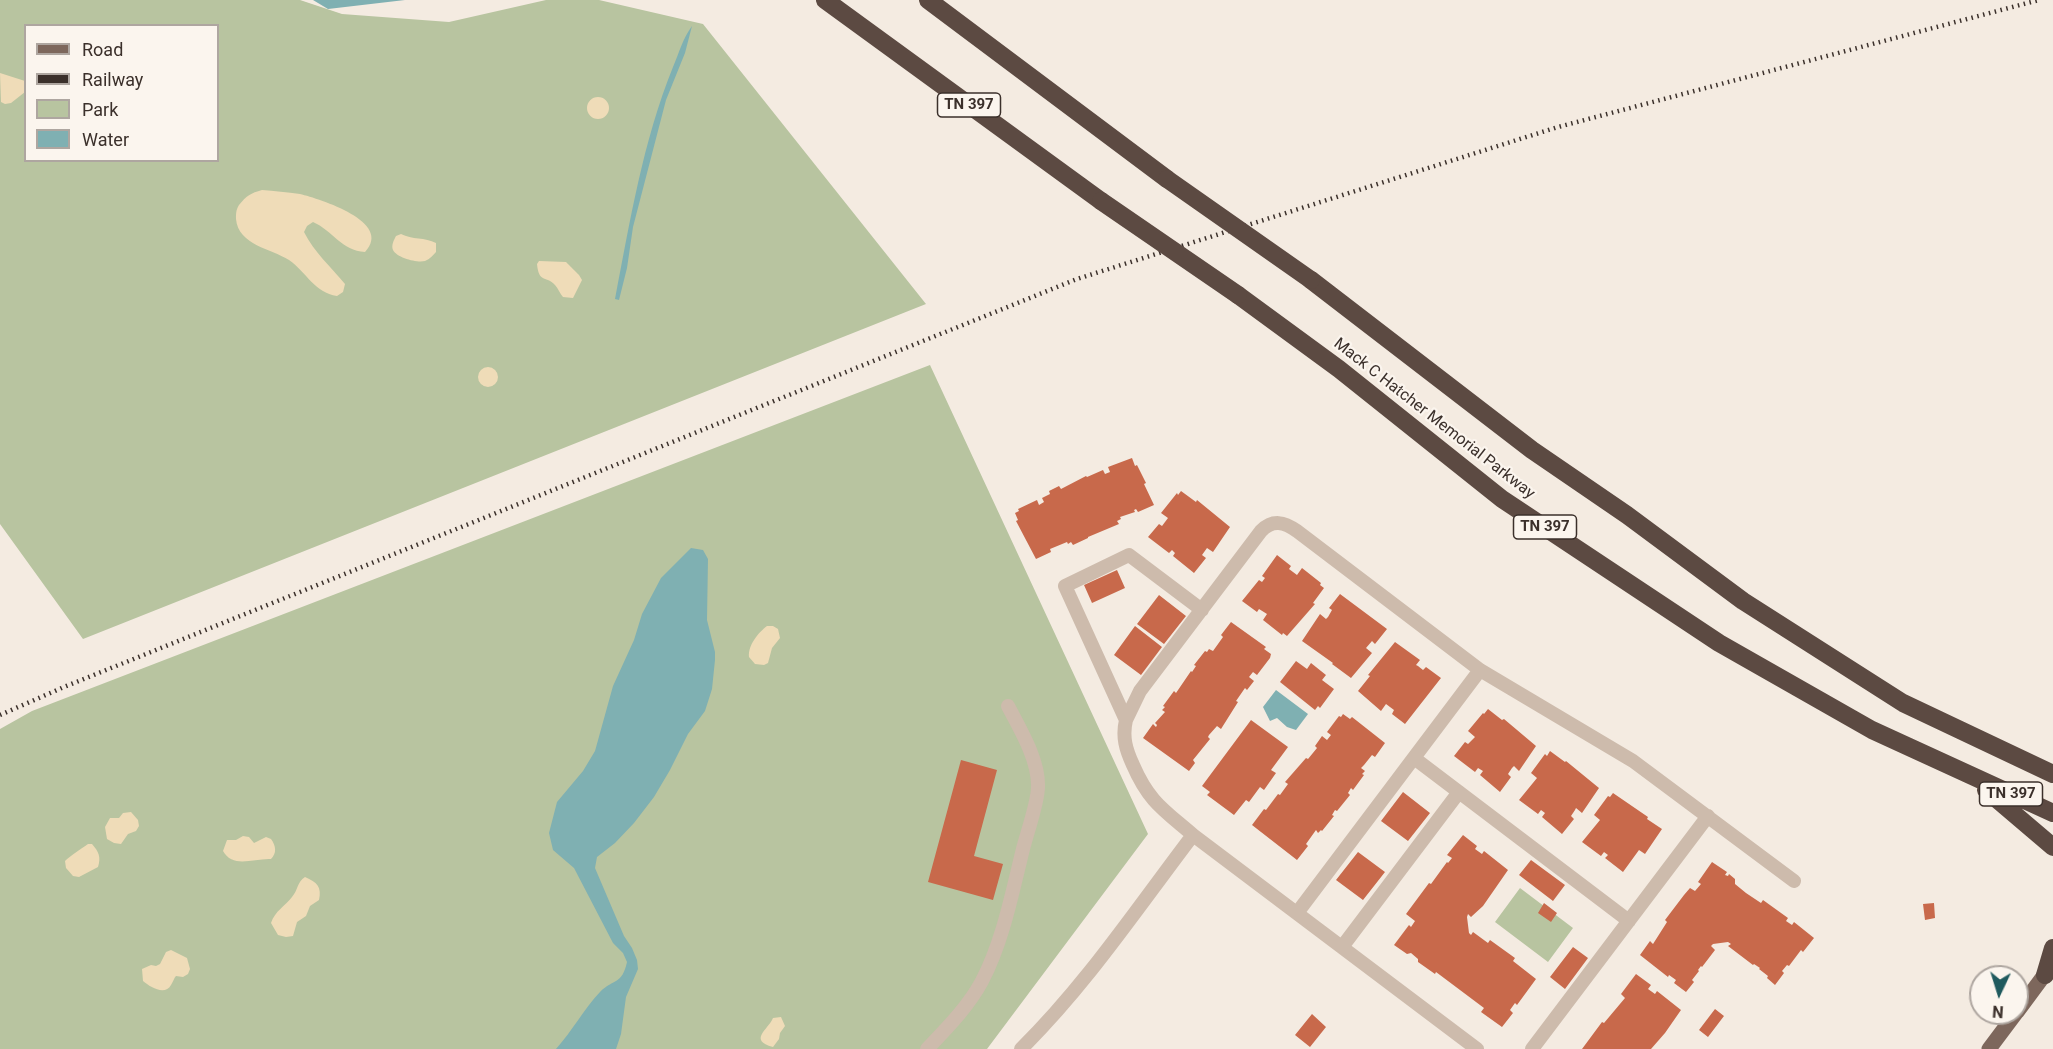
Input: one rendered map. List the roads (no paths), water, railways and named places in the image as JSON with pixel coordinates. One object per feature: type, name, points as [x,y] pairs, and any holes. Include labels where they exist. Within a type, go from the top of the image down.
[{"type":"highway","name":"Mack C Hatcher Memorial Parkway","points":[[825,0],[1101,201],[1238,295],[1348,376],[1502,499],[1719,643],[1872,730],[2053,813]]},
{"type":"highway","name":"Mack C Hatcher Memorial Parkway","points":[[928,0],[1167,179],[1311,280],[1532,450],[1627,515],[1743,600],[1903,703],[2053,774]]},
{"type":"highway","points":[[1968,775],[2053,847]]},
{"type":"highway","points":[[2049,969],[2053,948]]},
{"type":"main road","points":[[2029,996],[2049,969]]},
{"type":"main road","points":[[1989,1049],[2007,1025]]},
{"type":"street","points":[[1477,1049],[1193,835],[1158,806],[1142,786],[1124,743],[1126,720],[1140,691],[1261,531],[1270,524],[1283,523],[1297,531],[1480,670],[1616,750],[1794,881]]},
{"type":"street","points":[[1126,720],[1065,586],[1129,555],[1202,610]]},
{"type":"street","points":[[1297,913],[1480,670]]},
{"type":"street","points":[[927,1049],[971,999],[986,972],[1013,888],[1038,787],[1032,752],[1008,706]]},
{"type":"street","points":[[1414,758],[1629,921]]},
{"type":"street","points":[[1342,947],[1459,792]]},
{"type":"street","points":[[1532,1049],[1708,816]]},
{"type":"street","points":[[1021,1049],[1074,991],[1193,835]]},
{"type":"water","points":[[313,0],[405,0],[328,9]]},
{"type":"water","points":[[692,26],[685,53],[666,100],[633,227],[627,268],[619,300],[615,299],[645,152],[679,51]]},
{"type":"water","points":[[691,548],[703,550],[708,559],[707,620],[715,652],[712,689],[705,711],[688,734],[654,797],[615,843],[597,857],[595,868],[624,936],[637,960],[638,969],[626,997],[621,1034],[616,1049],[556,1049],[600,992],[620,978],[627,962],[623,953],[613,943],[574,868],[553,850],[549,833],[557,802],[583,771],[595,751],[613,686],[634,640],[642,614],[661,578]]},
{"type":"water","points":[[1276,690],[1308,714],[1296,730],[1287,727],[1277,718],[1270,721],[1263,707]]},
{"type":"railway","points":[[0,715],[64,687],[1077,279],[1558,127],[2039,0]]}]
